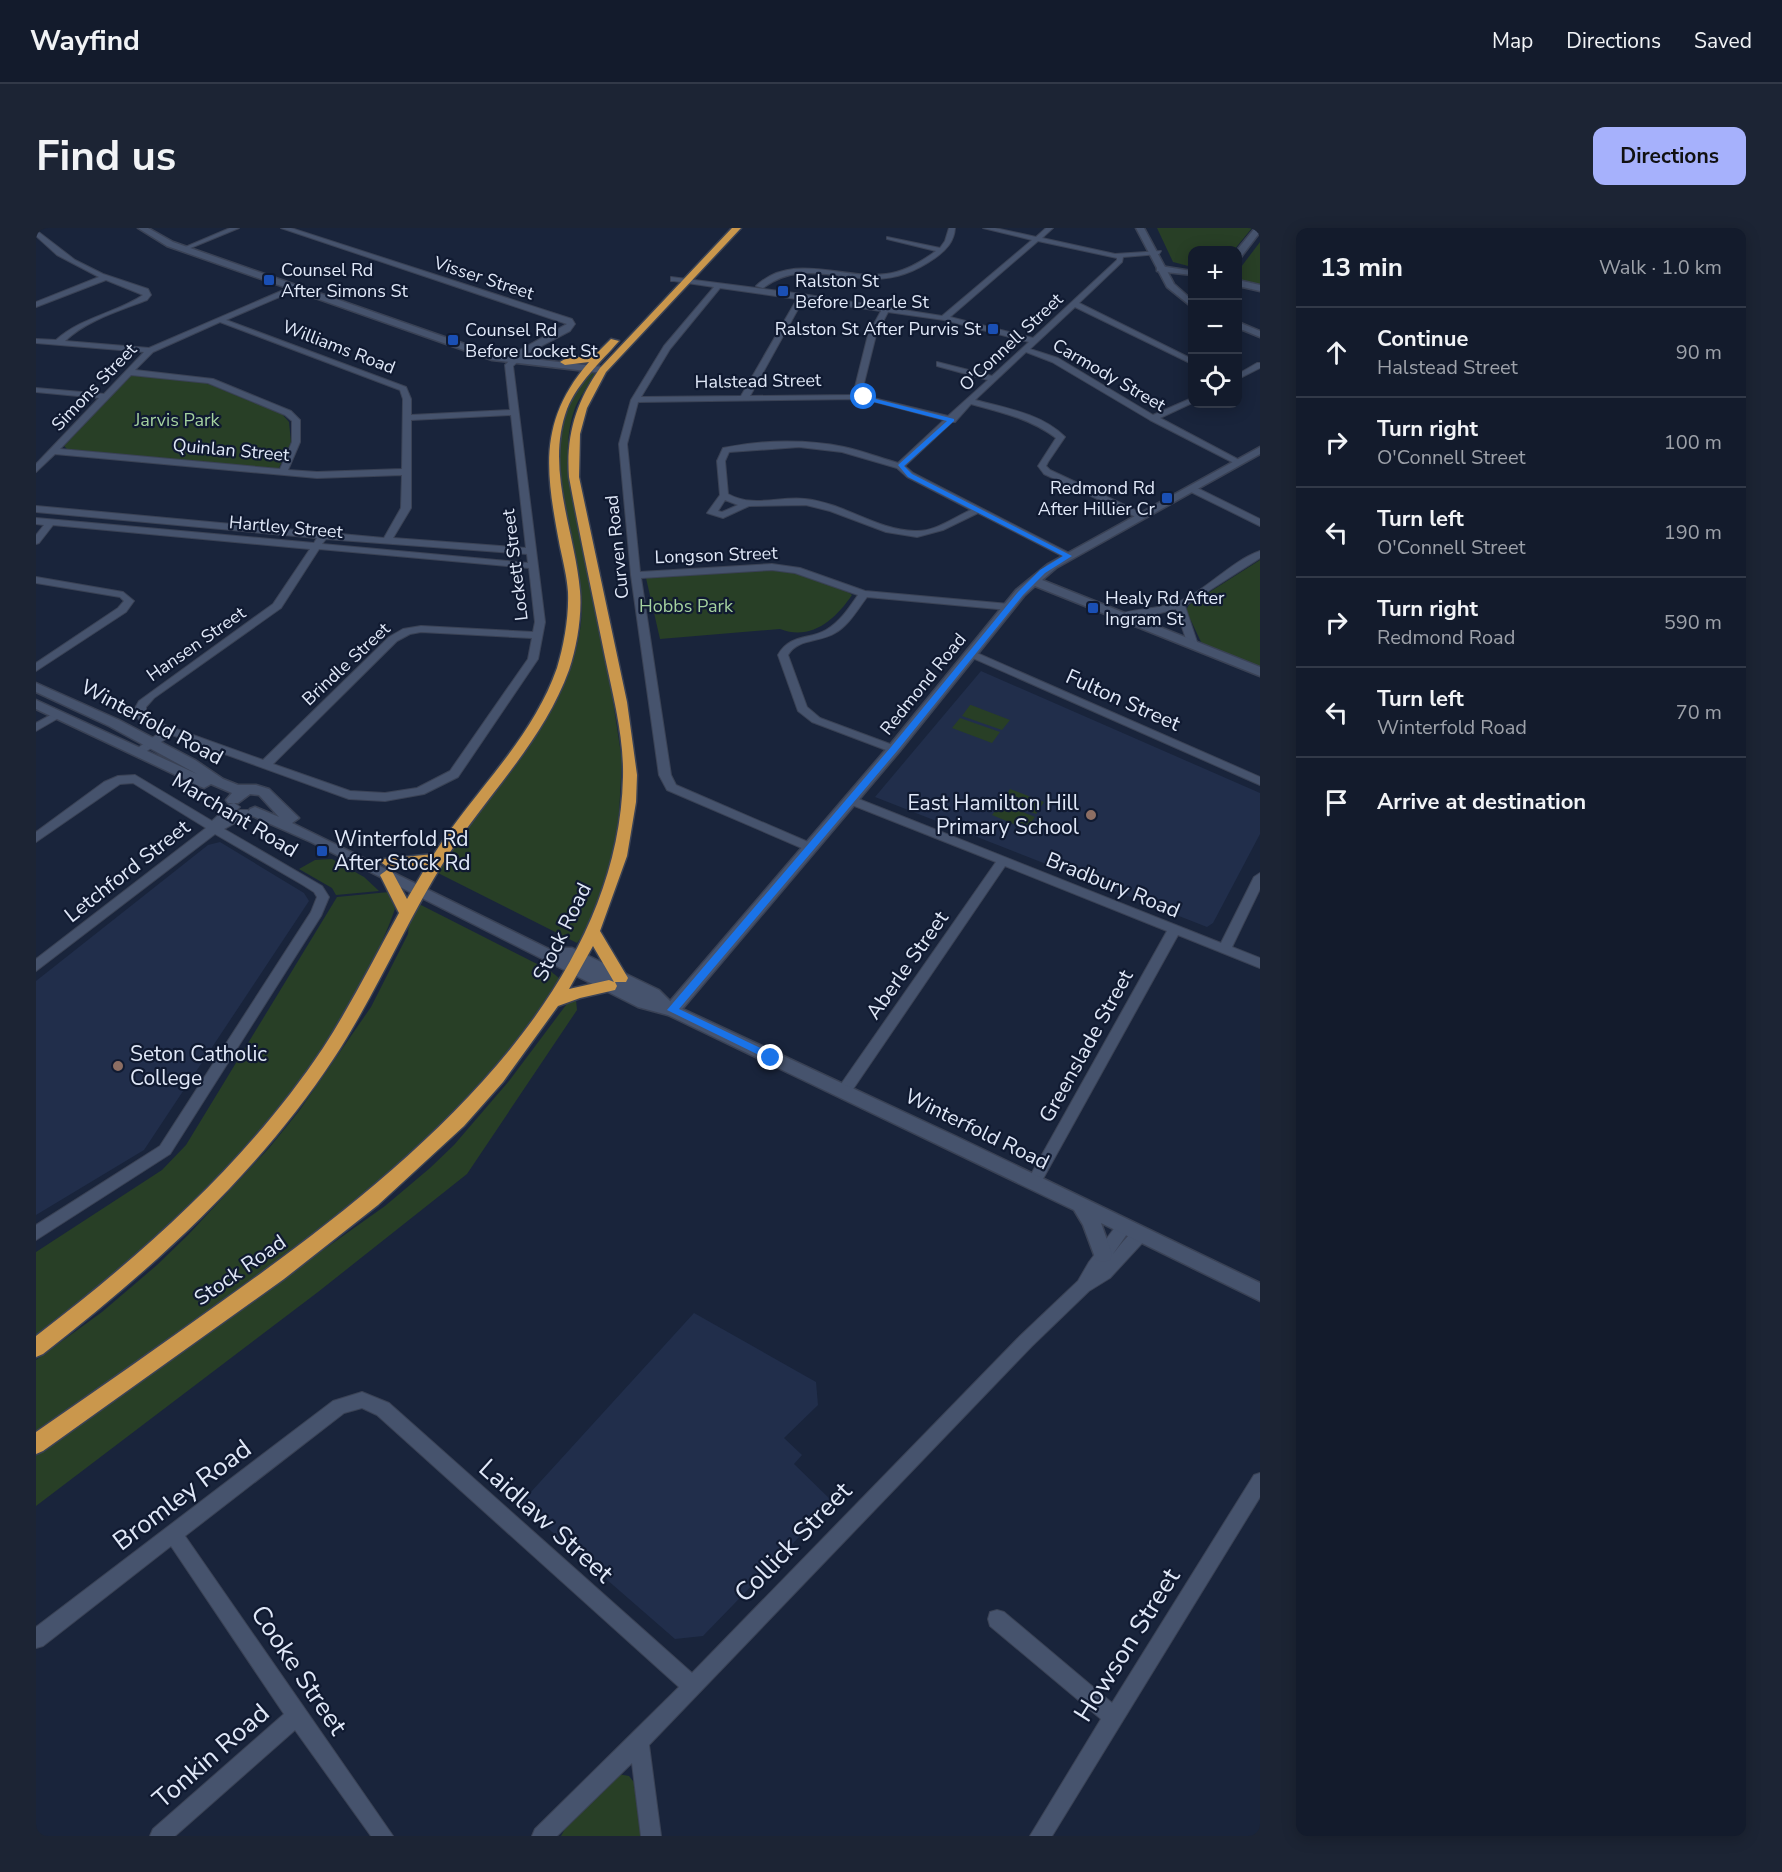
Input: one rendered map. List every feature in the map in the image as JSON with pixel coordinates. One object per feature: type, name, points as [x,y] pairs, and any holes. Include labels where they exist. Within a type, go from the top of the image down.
[{"type":"highway","name":"Stock Road","points":[[36,1444],[303,1255],[381,1194],[441,1140],[480,1099],[531,1037],[577,964],[606,903],[621,848],[630,776],[623,706],[577,494],[573,463],[573,436],[578,413],[589,391],[597,365],[677,283],[737,228]]},
{"type":"highway","name":"Stock Road","points":[[677,283],[681,271]]},
{"type":"highway","points":[[677,283],[698,285]]},
{"type":"highway","name":"Stock Road","points":[[36,1348],[115,1286],[177,1230],[259,1144],[306,1085],[338,1038],[438,859],[531,735],[545,711],[563,668],[573,629],[574,592],[555,479],[554,444],[562,410],[623,332]]},
{"type":"highway","points":[[406,913],[388,869],[438,859]]},
{"type":"highway","points":[[555,1001],[577,992],[614,982],[593,932]]},
{"type":"street","points":[[44,228],[36,231],[55,252],[69,261],[144,291],[147,295],[79,327],[58,343]]},
{"type":"street","points":[[142,228],[166,241],[201,254],[489,355],[512,360],[597,365]]},
{"type":"street","points":[[188,248],[236,228]]},
{"type":"street","name":"Visser Street","points":[[284,228],[569,321],[572,324],[512,360]]},
{"type":"street","points":[[760,286],[777,274],[797,270],[878,277],[900,273],[925,262],[948,244],[952,237],[952,228]]},
{"type":"street","points":[[986,228],[1005,229],[1120,256],[1156,254]]},
{"type":"street","points":[[944,318],[1050,228]]},
{"type":"street","points":[[1242,250],[1258,228]]},
{"type":"street","points":[[1142,229],[1174,290],[1190,300]]},
{"type":"street","points":[[889,238],[941,250]]},
{"type":"street","name":"O'Connell Street","points":[[900,466],[972,402],[1119,263],[1120,256]]},
{"type":"street","points":[[1165,271],[1188,273]]},
{"type":"street","points":[[36,305],[106,277]]},
{"type":"street","points":[[677,283],[802,296],[944,318],[1035,341]]},
{"type":"street","points":[[1242,284],[1260,288]]},
{"type":"street","points":[[698,285],[718,286]]},
{"type":"street","name":"Simons Street","points":[[36,469],[150,350],[293,286]]},
{"type":"street","name":"Curven Road","points":[[718,286],[667,348],[635,400],[623,444],[636,575],[665,775],[671,787],[811,848]]},
{"type":"street","points":[[45,294],[54,298]]},
{"type":"street","points":[[745,397],[802,296]]},
{"type":"street","points":[[1076,304],[1188,360]]},
{"type":"street","points":[[856,397],[872,335],[886,309]]},
{"type":"street","name":"Williams Road","points":[[218,319],[403,389],[407,399],[408,418],[405,472],[408,492],[406,508],[387,540]]},
{"type":"street","points":[[1242,325],[1260,332]]},
{"type":"street","points":[[36,341],[150,350]]},
{"type":"street","name":"Carmody Street","points":[[1027,350],[1055,360],[1152,418],[1239,462]]},
{"type":"street","points":[[512,360],[597,365]]},
{"type":"street","name":"Lockett Street","points":[[349,795],[385,797],[420,791],[454,774],[533,659],[540,622],[508,373],[512,360]]},
{"type":"street","points":[[939,364],[995,379]]},
{"type":"street","points":[[1242,375],[1260,365]]},
{"type":"street","points":[[127,372],[210,381],[288,413],[297,420],[296,442],[283,471]]},
{"type":"street","points":[[36,390],[105,396]]},
{"type":"street","name":"Halstead Street","points":[[635,400],[856,397],[952,420]]},
{"type":"street","points":[[972,402],[1027,417],[1056,433],[1061,437],[1060,442],[1044,460],[1042,466],[1047,472],[1141,516]]},
{"type":"street","points":[[1152,418],[1188,402]]},
{"type":"street","points":[[408,418],[513,412]]},
{"type":"street","points":[[747,504],[723,515],[712,513],[724,495],[721,461],[726,450],[747,447],[821,446],[900,466],[910,475],[1068,556]]},
{"type":"street","name":"Redmond Road","points":[[672,1010],[894,749],[1009,607],[1042,572],[1260,450]]},
{"type":"street","name":"Quinlan Street","points":[[54,451],[283,471],[351,475],[405,472]]},
{"type":"street","points":[[1192,489],[1260,523]]},
{"type":"street","points":[[724,495],[730,500],[747,504],[807,502],[891,529],[915,534],[926,533],[977,510]]},
{"type":"street","name":"Hartley Street","points":[[36,509],[323,536],[531,551]]},
{"type":"street","name":"Hartley Street","points":[[36,521],[534,566]]},
{"type":"street","points":[[36,541],[51,522]]},
{"type":"street","name":"Hansen Street","points":[[323,536],[284,598],[271,611],[140,705],[140,717],[349,795]]},
{"type":"street","points":[[1121,616],[1148,613],[1180,605],[1260,554]]},
{"type":"street","name":"Longson Street","points":[[636,575],[772,567],[797,570],[864,594],[1009,607]]},
{"type":"street","points":[[36,580],[123,595],[129,601],[122,610],[36,668]]},
{"type":"street","points":[[1033,581],[1260,672]]},
{"type":"street","points":[[864,594],[835,629],[825,635],[795,641],[786,647],[783,654],[801,709],[816,720],[894,749]]},
{"type":"street","points":[[1180,605],[1193,645]]},
{"type":"street","name":"Brindle Street","points":[[266,764],[393,639],[407,631],[421,629],[539,635]]},
{"type":"street","name":"Fulton Street","points":[[970,654],[1260,781]]},
{"type":"street","name":"Winterfold Road","points":[[36,687],[152,742],[218,782],[236,789],[264,791],[286,816],[614,982],[644,1003],[672,1010],[1260,1292]]},
{"type":"street","name":"Winterfold Road","points":[[36,704],[211,786],[242,808],[273,818],[291,829],[388,869]]},
{"type":"street","points":[[36,728],[58,714]]},
{"type":"street","points":[[138,752],[171,730]]},
{"type":"street","name":"Marchant Road","points":[[36,838],[108,785],[118,780],[135,779],[318,889],[323,897],[321,906],[165,1150],[36,1233]]},
{"type":"street","points":[[249,790],[239,794],[242,808],[267,805],[269,799]]},
{"type":"street","name":"Bradbury Road","points":[[851,800],[1260,963]]},
{"type":"street","name":"Letchford Street","points":[[37,965],[214,828],[227,824],[242,808]]},
{"type":"street","name":"Aberle Street","points":[[844,1091],[1002,862]]},
{"type":"street","points":[[1224,950],[1260,877]]},
{"type":"street","name":"Greenslade Street","points":[[1034,1182],[1174,930]]},
{"type":"street","points":[[1080,1205],[1091,1222],[1103,1254]]},
{"type":"street","name":"Collick Street","points":[[542,1836],[639,1742],[1017,1350],[1083,1286],[1103,1254],[1132,1231]]},
{"type":"street","name":"Collick Street","points":[[1083,1286],[1105,1274],[1132,1231]]},
{"type":"street","name":"Laidlaw Street","points":[[362,1400],[383,1409],[692,1686]]},
{"type":"street","name":"Bromley Road","points":[[36,1639],[339,1407],[362,1400]]},
{"type":"street","name":"Howson Street","points":[[1040,1836],[1260,1481]]},
{"type":"street","name":"Cooke Street","points":[[173,1533],[297,1716],[383,1836]]},
{"type":"street","points":[[997,1619],[1114,1717]]},
{"type":"street","name":"Tonkin Road","points":[[160,1836],[297,1716]]},
{"type":"street","points":[[639,1742],[651,1836]]},
{"type":"shaded area","name":"East Hamilton Hill Primary School","points":[[981,671],[1260,793],[1260,834],[1213,923],[1207,927],[875,797]]},
{"type":"shaded area","name":"Seton Catholic College","points":[[220,842],[304,893],[309,901],[144,1150],[36,1215],[36,981],[208,845]]},
{"type":"shaded area","points":[[694,1313],[816,1382],[818,1405],[784,1438],[802,1455],[794,1464],[833,1502],[703,1636],[675,1639],[520,1504]]},
{"type":"green space","points":[[1157,228],[1252,228],[1237,246],[1188,246],[1188,266],[1173,262]]},
{"type":"green space","points":[[1260,242],[1260,286],[1242,282],[1242,266]]},
{"type":"green space","points":[[590,372],[594,372],[594,375],[572,417],[568,445],[569,473],[609,674],[622,761],[618,830],[608,870],[587,929],[577,943],[436,872],[539,732],[556,702],[569,670],[579,636],[582,610],[576,558],[564,506],[558,454],[561,428],[566,413]]},
{"type":"green space","name":"Jarvis Park","points":[[130,375],[206,383],[282,414],[289,422],[291,442],[279,468],[67,449],[64,446]]},
{"type":"green space","points":[[1260,560],[1260,667],[1201,642],[1186,610],[1189,605]]},
{"type":"green space","name":"Hobbs Park","points":[[766,570],[823,580],[852,595],[830,620],[812,630],[791,632],[780,629],[660,639],[646,578]]},
{"type":"green space","points":[[970,705],[1010,720],[1002,730],[962,716]]},
{"type":"green space","points":[[960,718],[1000,732],[992,743],[952,728]]},
{"type":"green space","points":[[1010,789],[1044,802],[1036,814],[1002,801]]},
{"type":"green space","points":[[1001,803],[1035,817],[1026,829],[992,815]]},
{"type":"green space","points":[[332,859],[364,877],[379,891],[336,895],[332,888],[299,869],[315,860]]},
{"type":"green space","points":[[389,892],[395,909],[374,959],[348,1007],[284,1102],[208,1187],[167,1227],[125,1265],[36,1338],[36,1252],[162,1170],[186,1145],[337,897]]},
{"type":"green space","points":[[421,905],[549,970],[559,978],[536,1018],[444,1128],[310,1242],[36,1433],[36,1360],[102,1312],[157,1265],[269,1148],[299,1111],[371,1007],[408,934],[409,921]]},
{"type":"green space","points":[[576,1000],[577,1010],[467,1174],[318,1292],[36,1506],[36,1454],[385,1206],[454,1145],[509,1081],[569,1001]]},
{"type":"green space","points":[[618,1774],[629,1776],[637,1786],[643,1836],[561,1836],[570,1820]]},
{"type":"place","name":"Counsel Rd After Simons St","points":[[269,280]]},
{"type":"place","name":"Ralston St Before Dearle St","points":[[783,291]]},
{"type":"place","name":"Ralston St After Purvis St","points":[[993,329]]},
{"type":"place","name":"Counsel Rd Before Locket St","points":[[453,340]]},
{"type":"place","name":"Redmond Rd After Hillier Cr","points":[[1167,498]]},
{"type":"place","name":"Healy Rd After Ingram St","points":[[1093,608]]},
{"type":"place","name":"East Hamilton Hill Primary School","points":[[1091,815]]},
{"type":"place","name":"Winterfold Rd After Stock Rd","points":[[322,851]]},
{"type":"place","name":"Seton Catholic College","points":[[118,1066]]},
{"type":"route","points":[[771,1058],[672,1010],[894,749],[1020,593],[1042,572],[1068,556],[910,475],[900,466],[952,420],[864,397]]}]
